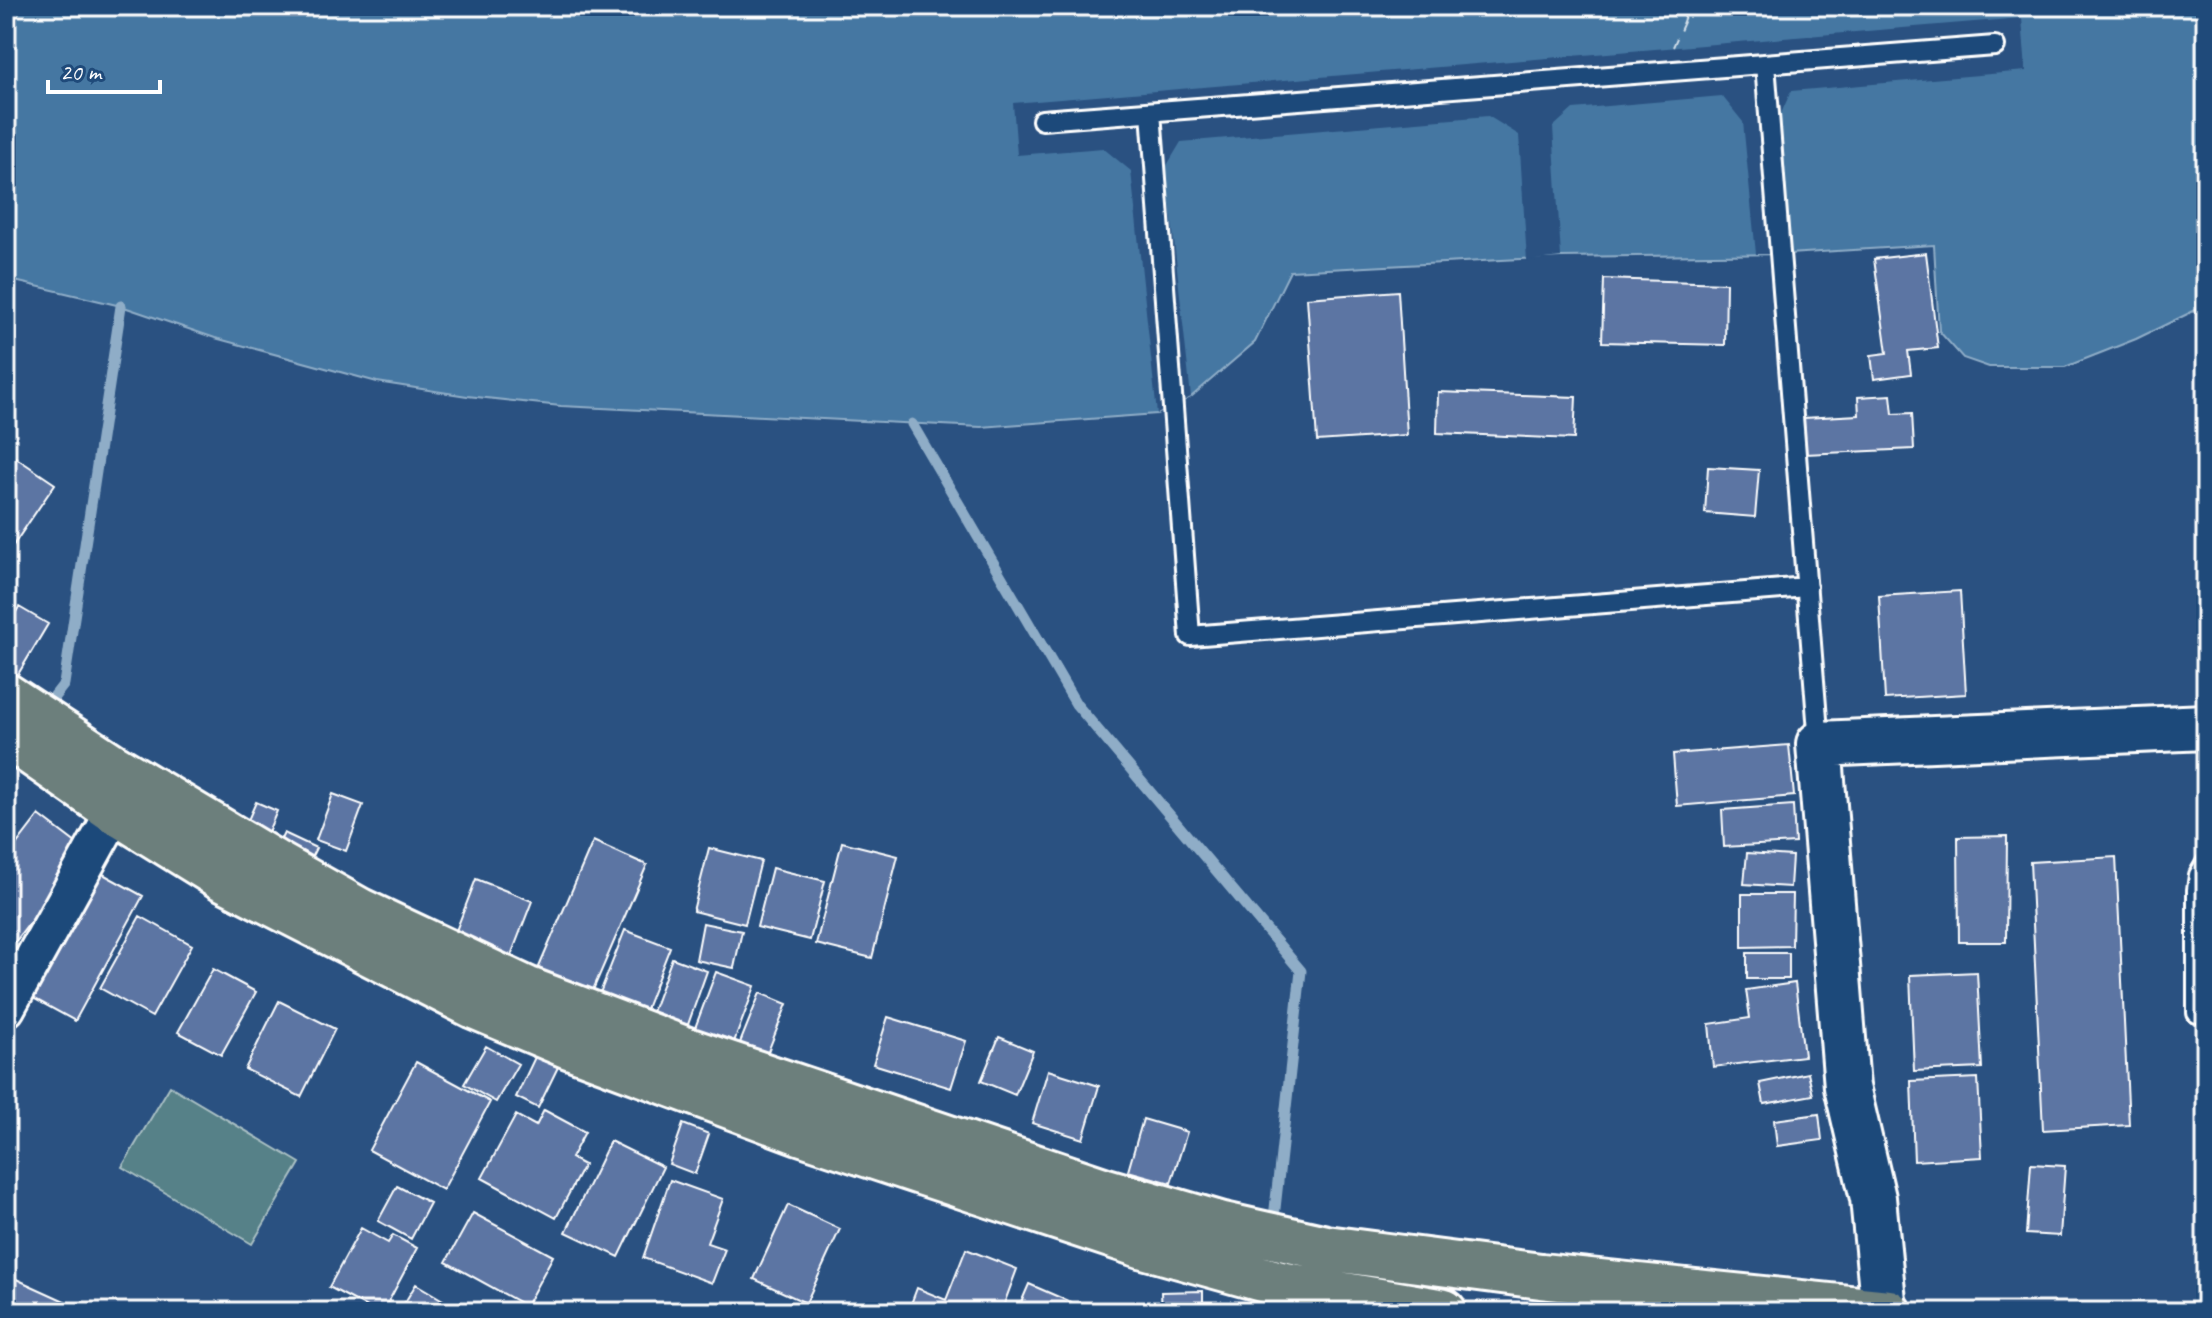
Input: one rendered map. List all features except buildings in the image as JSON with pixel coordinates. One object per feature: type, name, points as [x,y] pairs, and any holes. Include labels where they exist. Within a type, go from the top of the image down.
[{"type":"highway","points":[[10,712],[106,790],[223,878],[474,1006],[569,1046],[800,1132],[1291,1294],[1444,1312]]},
{"type":"highway","points":[[106,790],[204,822],[360,911],[526,989],[779,1081],[1088,1185],[1223,1225],[1539,1294],[1885,1312]]},
{"type":"street","points":[[1885,1312],[1873,1198],[1847,1087],[1819,744],[2206,727]]},
{"type":"street","points":[[6,1008],[106,790]]},
{"type":"street","points":[[1291,1294],[1296,1243]]},
{"type":"lane","points":[[1042,120],[1995,46]]},
{"type":"lane","points":[[1765,64],[1819,744]]},
{"type":"lane","points":[[1151,112],[1190,636],[1807,587]]},
{"type":"lane","points":[[2197,1013],[2197,890],[2199,875],[2206,863]]},
{"type":"green space","points":[[170,1086],[300,1163],[252,1244],[122,1167]]},
{"type":"water","points":[[6,6],[2206,6],[2206,305],[2136,339],[2065,367],[1989,367],[1963,358],[1939,331],[1934,245],[1788,254],[1561,257],[1290,271],[1255,342],[1191,397],[1157,414],[981,427],[561,406],[467,396],[377,382],[215,338],[121,306],[6,279]]},
{"type":"pier","points":[[2022,18],[2026,71],[1791,91],[1775,127],[1788,254],[1756,254],[1743,122],[1722,96],[1573,109],[1553,127],[1561,257],[1527,261],[1519,135],[1488,116],[1181,142],[1166,167],[1191,397],[1157,414],[1131,171],[1103,148],[1017,155],[1013,103]]},
{"type":"waterway","points":[[43,711],[64,684],[121,306]]},
{"type":"waterway","points":[[912,424],[1076,704],[1301,971],[1273,1227]]},
{"type":"waterway","points":[[1274,1312],[1275,1292]]},
{"type":"ferry route","points":[[1682,24],[1689,6]]},
{"type":"ferry route","points":[[1673,47],[1691,6]]}]
